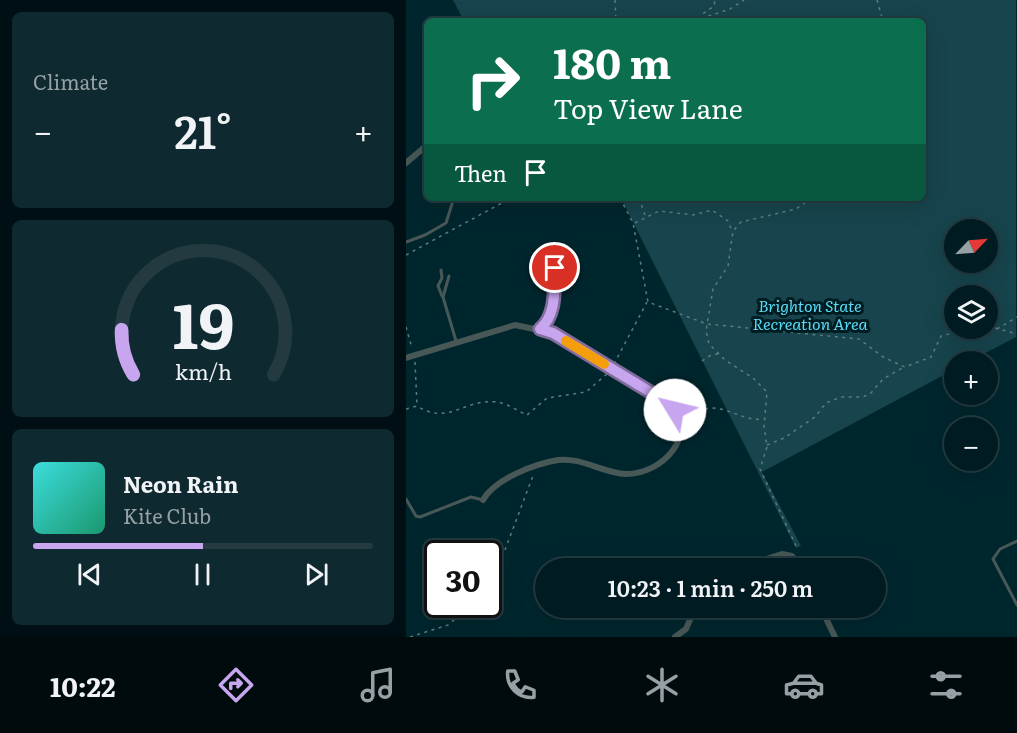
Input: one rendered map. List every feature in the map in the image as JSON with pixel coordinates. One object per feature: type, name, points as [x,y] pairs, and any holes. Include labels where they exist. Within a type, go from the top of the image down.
[{"type":"street","points":[[406,163],[424,148]]},
{"type":"street","points":[[540,329],[548,319],[553,304],[555,252]]},
{"type":"street","points":[[406,358],[515,325],[540,329],[553,333],[675,410],[682,432],[679,442],[665,460],[646,471],[620,473],[569,460],[536,466],[489,489],[483,500]]},
{"type":"street","points":[[675,410],[691,404],[699,410],[699,421],[682,432]]},
{"type":"street","points":[[772,558],[782,555],[794,558]]},
{"type":"street","points":[[676,637],[686,629],[691,618]]},
{"type":"street","points":[[826,618],[835,637]]},
{"type":"lane","points":[[406,242],[425,235],[446,223],[452,204]]},
{"type":"lane","points":[[441,270],[442,278],[438,286],[456,343]]},
{"type":"lane","points":[[443,297],[449,276]]},
{"type":"lane","points":[[406,499],[416,516],[420,518],[471,497],[483,500]]},
{"type":"lane","points":[[1016,541],[1000,549],[993,558],[1016,605]]},
{"type":"path","points":[[615,0],[616,18]]},
{"type":"path","points":[[698,18],[714,6],[715,0]]},
{"type":"path","points":[[701,18],[722,12],[744,0]]},
{"type":"path","points":[[877,0],[882,18]]},
{"type":"path","points":[[714,6],[722,12]]},
{"type":"path","points":[[406,255],[505,201]]},
{"type":"path","points":[[406,408],[416,406],[430,414],[458,411],[475,402],[500,402],[527,415],[547,398],[586,392],[600,383],[611,369],[648,302],[633,223],[622,201]]},
{"type":"path","points":[[640,201],[645,216]]},
{"type":"path","points":[[732,235],[742,222],[796,209],[808,201]]},
{"type":"path","points":[[634,223],[659,211],[693,215],[712,210],[728,221],[732,235],[728,266],[713,289],[706,331],[709,344],[767,392],[764,419],[767,445],[761,461],[760,477],[796,546]]},
{"type":"path","points":[[648,302],[707,324],[859,339],[883,357],[905,367]]},
{"type":"path","points":[[998,328],[1016,316]]},
{"type":"path","points":[[406,327],[414,355],[416,406]]},
{"type":"path","points":[[998,329],[1016,334]]},
{"type":"path","points":[[767,445],[784,438],[815,417],[826,403],[841,397],[863,397],[871,393],[883,379],[931,357],[941,336],[944,335]]},
{"type":"path","points":[[702,361],[711,355],[720,354]]},
{"type":"path","points":[[699,410],[710,407],[753,419],[764,419]]},
{"type":"path","points":[[502,558],[536,466]]},
{"type":"path","points":[[410,637],[448,625],[456,618]]},
{"type":"green space","name":"Brighton State Recreation Area","points":[[453,0],[1016,0],[1016,337],[989,351],[944,351],[944,375],[762,472],[801,546],[796,548],[622,201],[926,201],[926,18],[462,18]]},
{"type":"slow traffic","points":[[566,341],[604,364]]},
{"type":"route","points":[[555,268],[553,304],[545,325],[540,329],[553,333],[670,404],[675,410]]}]
